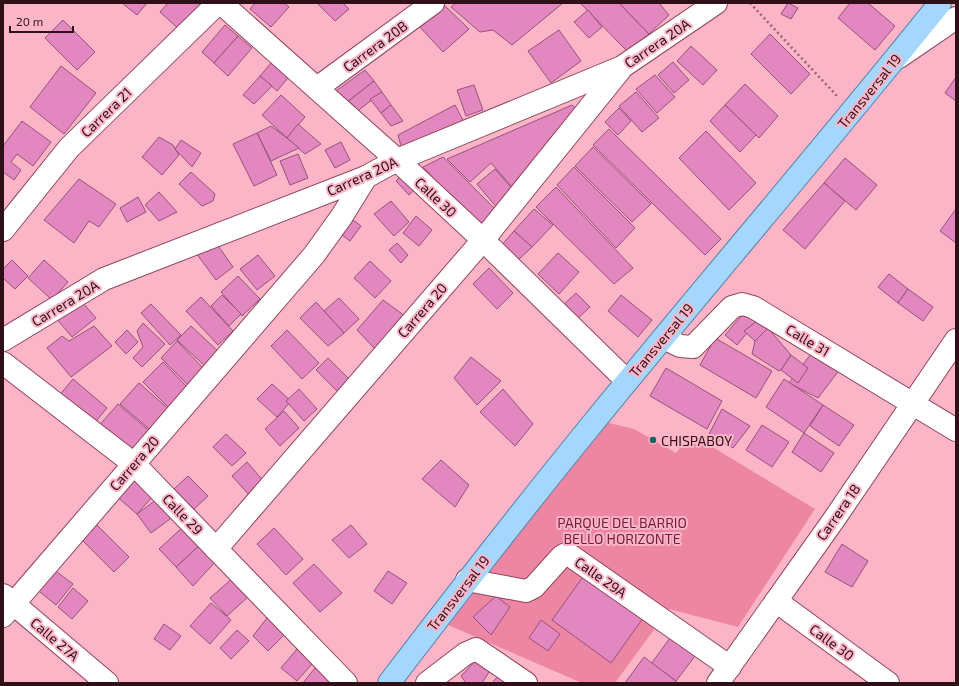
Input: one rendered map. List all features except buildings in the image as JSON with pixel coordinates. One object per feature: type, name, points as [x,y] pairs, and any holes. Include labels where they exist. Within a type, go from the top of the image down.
[{"type":"main road","name":"Transversal 19","points":[[389,683],[467,580],[627,381],[852,112],[940,3]]},
{"type":"street","name":"Carrera 21","points":[[3,230],[69,148],[218,3]]},
{"type":"street","name":"Calle 30","points":[[221,3],[397,160],[483,240],[627,381]]},
{"type":"street","name":"Carrera 20B","points":[[317,88],[433,3]]},
{"type":"street","name":"Carrera 20A","points":[[3,340],[104,279],[290,205],[366,177],[397,160],[622,67],[716,3]]},
{"type":"street","points":[[893,61],[956,18]]},
{"type":"street","name":"Carrera 20","points":[[216,548],[483,240],[622,67]]},
{"type":"street","name":"Carrera 20","points":[[6,605],[134,464],[314,255],[342,216],[366,177]]},
{"type":"street","name":"Calle 31","points":[[664,338],[680,346],[693,347],[732,307],[742,304],[753,307],[956,430]]},
{"type":"street","name":"Carrera 18","points":[[724,675],[835,518],[956,340]]},
{"type":"street","name":"Calle 29","points":[[3,364],[134,464],[346,683]]},
{"type":"street","name":"Calle 29A","points":[[467,580],[526,591],[534,587],[561,557],[566,554],[571,556],[724,675]]},
{"type":"street","name":"Calle 30","points":[[776,601],[888,683]]},
{"type":"street","name":"Calle 27A","points":[[6,605],[107,683]]},
{"type":"street","points":[[428,683],[466,654],[476,649],[526,683]]},
{"type":"path","points":[[750,3],[852,112]]},
{"type":"green space","name":"PARQUE DEL BARRIO BELLO HORIZONTE","points":[[592,419],[634,429],[676,453],[691,434],[815,509],[738,627],[669,609],[615,683],[582,683],[432,618]]},
{"type":"place","name":"CHISPABOY","points":[[653,440]]}]
